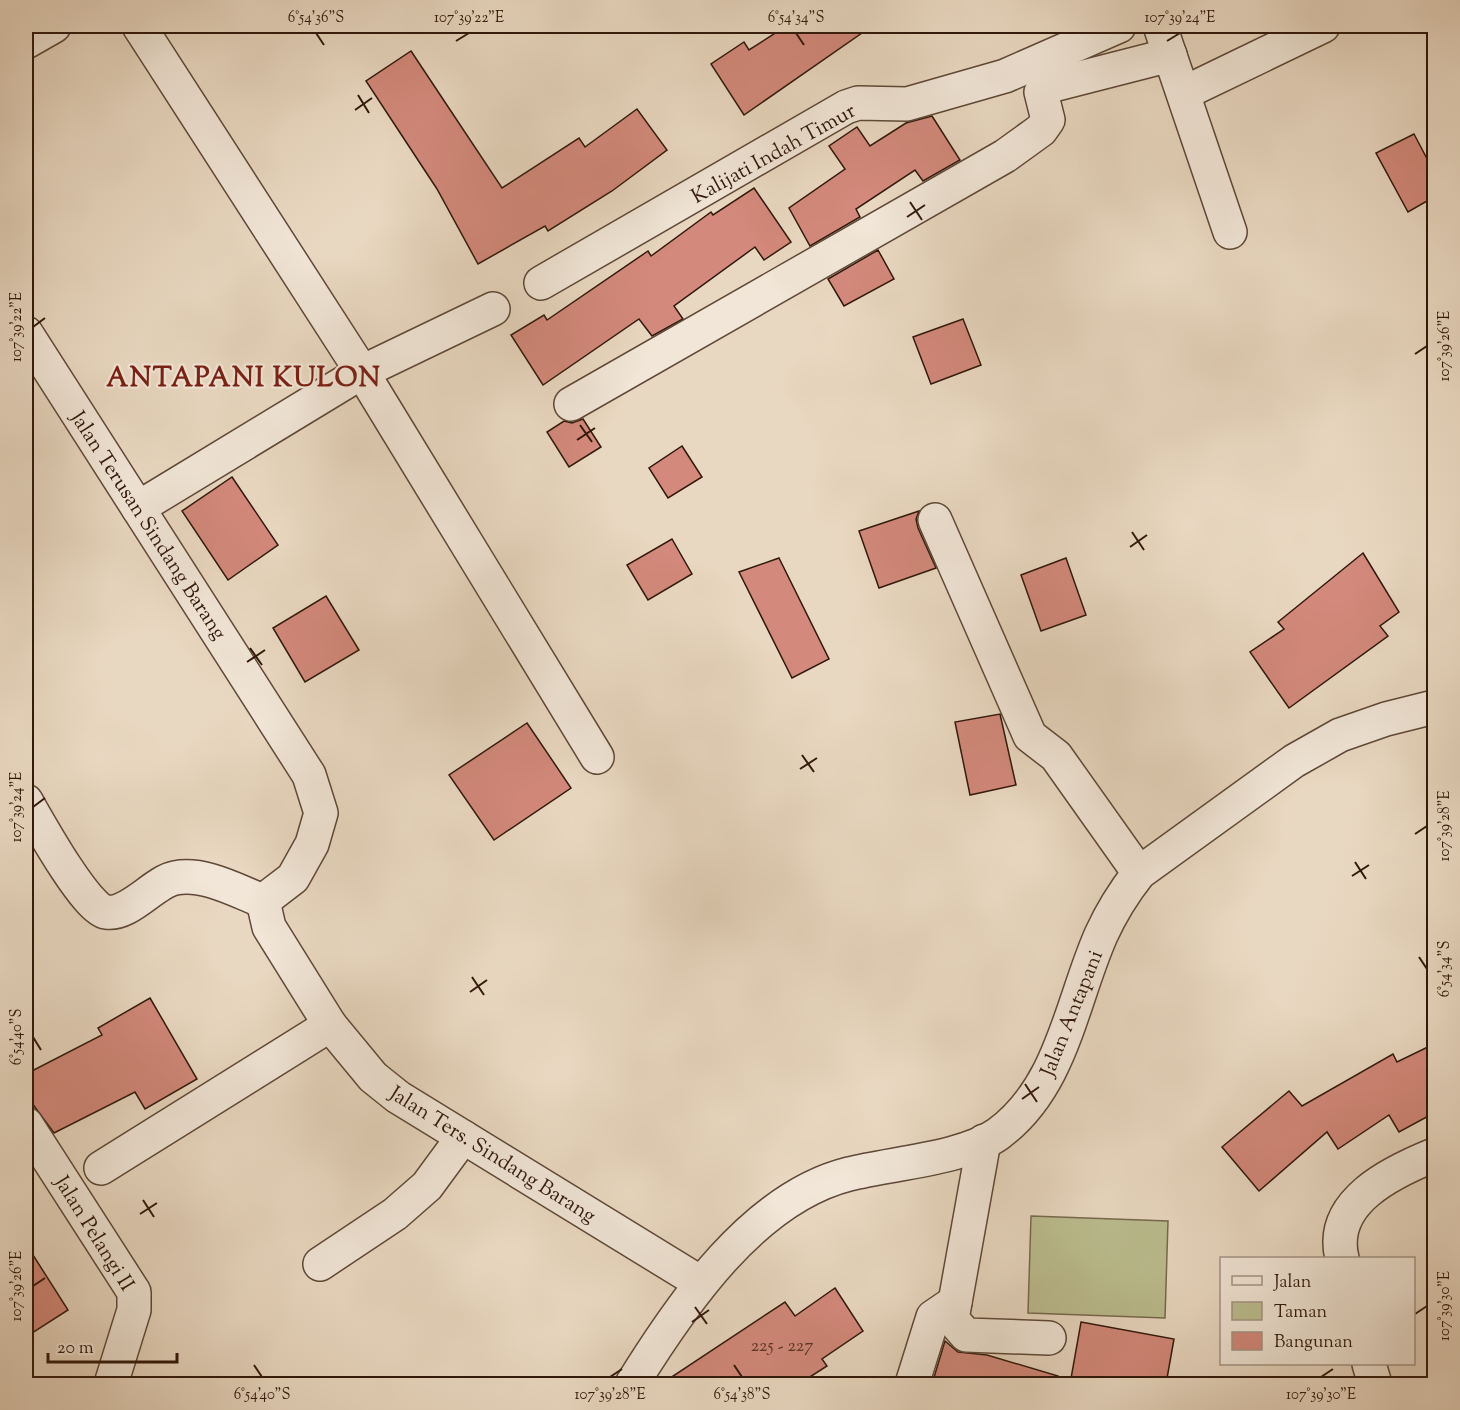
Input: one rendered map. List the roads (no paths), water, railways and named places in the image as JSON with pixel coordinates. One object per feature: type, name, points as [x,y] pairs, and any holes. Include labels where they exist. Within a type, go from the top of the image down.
[{"type":"street","points":[[26,42],[54,26]]},
{"type":"street","points":[[139,26],[362,372],[597,757]]},
{"type":"street","name":"Kalijati Indah Timur","points":[[541,283],[846,107],[858,104],[907,104],[1005,76],[1119,26]]},
{"type":"street","points":[[1184,93],[1323,26]]},
{"type":"street","points":[[571,404],[1005,156],[1041,130],[1048,120],[1041,92],[1049,86],[1165,40],[1230,232]]},
{"type":"street","points":[[138,508],[362,372],[493,309]]},
{"type":"street","name":"Jalan Terusan Sindang Barang","points":[[26,333],[309,775],[321,813],[312,844],[293,878],[263,901]]},
{"type":"street","points":[[935,520],[1030,736],[1056,756],[1139,873]]},
{"type":"street","name":"Jalan Antapani","points":[[646,1378],[701,1283],[738,1242],[775,1213],[817,1186],[848,1174],[963,1150],[998,1134],[1022,1112],[1040,1091],[1059,1050],[1101,935],[1126,889],[1139,873],[1312,751],[1361,726],[1434,707]]},
{"type":"street","points":[[26,801],[84,894],[106,912],[130,905],[172,878],[188,876],[214,882],[263,901]]},
{"type":"street","name":"Jalan Ters. Sindang Barang","points":[[263,901],[269,927],[330,1025],[373,1077],[398,1097],[701,1283]]},
{"type":"street","points":[[102,1168],[330,1025]]},
{"type":"street","name":"Jalan Pelangi II","points":[[26,1124],[131,1284],[134,1310],[111,1384]]},
{"type":"street","points":[[320,1264],[395,1214],[427,1186],[463,1137]]},
{"type":"street","points":[[984,1141],[952,1319],[966,1335],[1049,1338]]},
{"type":"street","points":[[1342,1257],[1343,1232],[1348,1210],[1358,1197],[1434,1155]]},
{"type":"street","points":[[912,1384],[933,1317],[955,1302]]},
{"type":"street","points":[[1370,1365],[1375,1384]]},
{"type":"district","name":"ANTAPANI KULON","points":[[244,377]]}]
